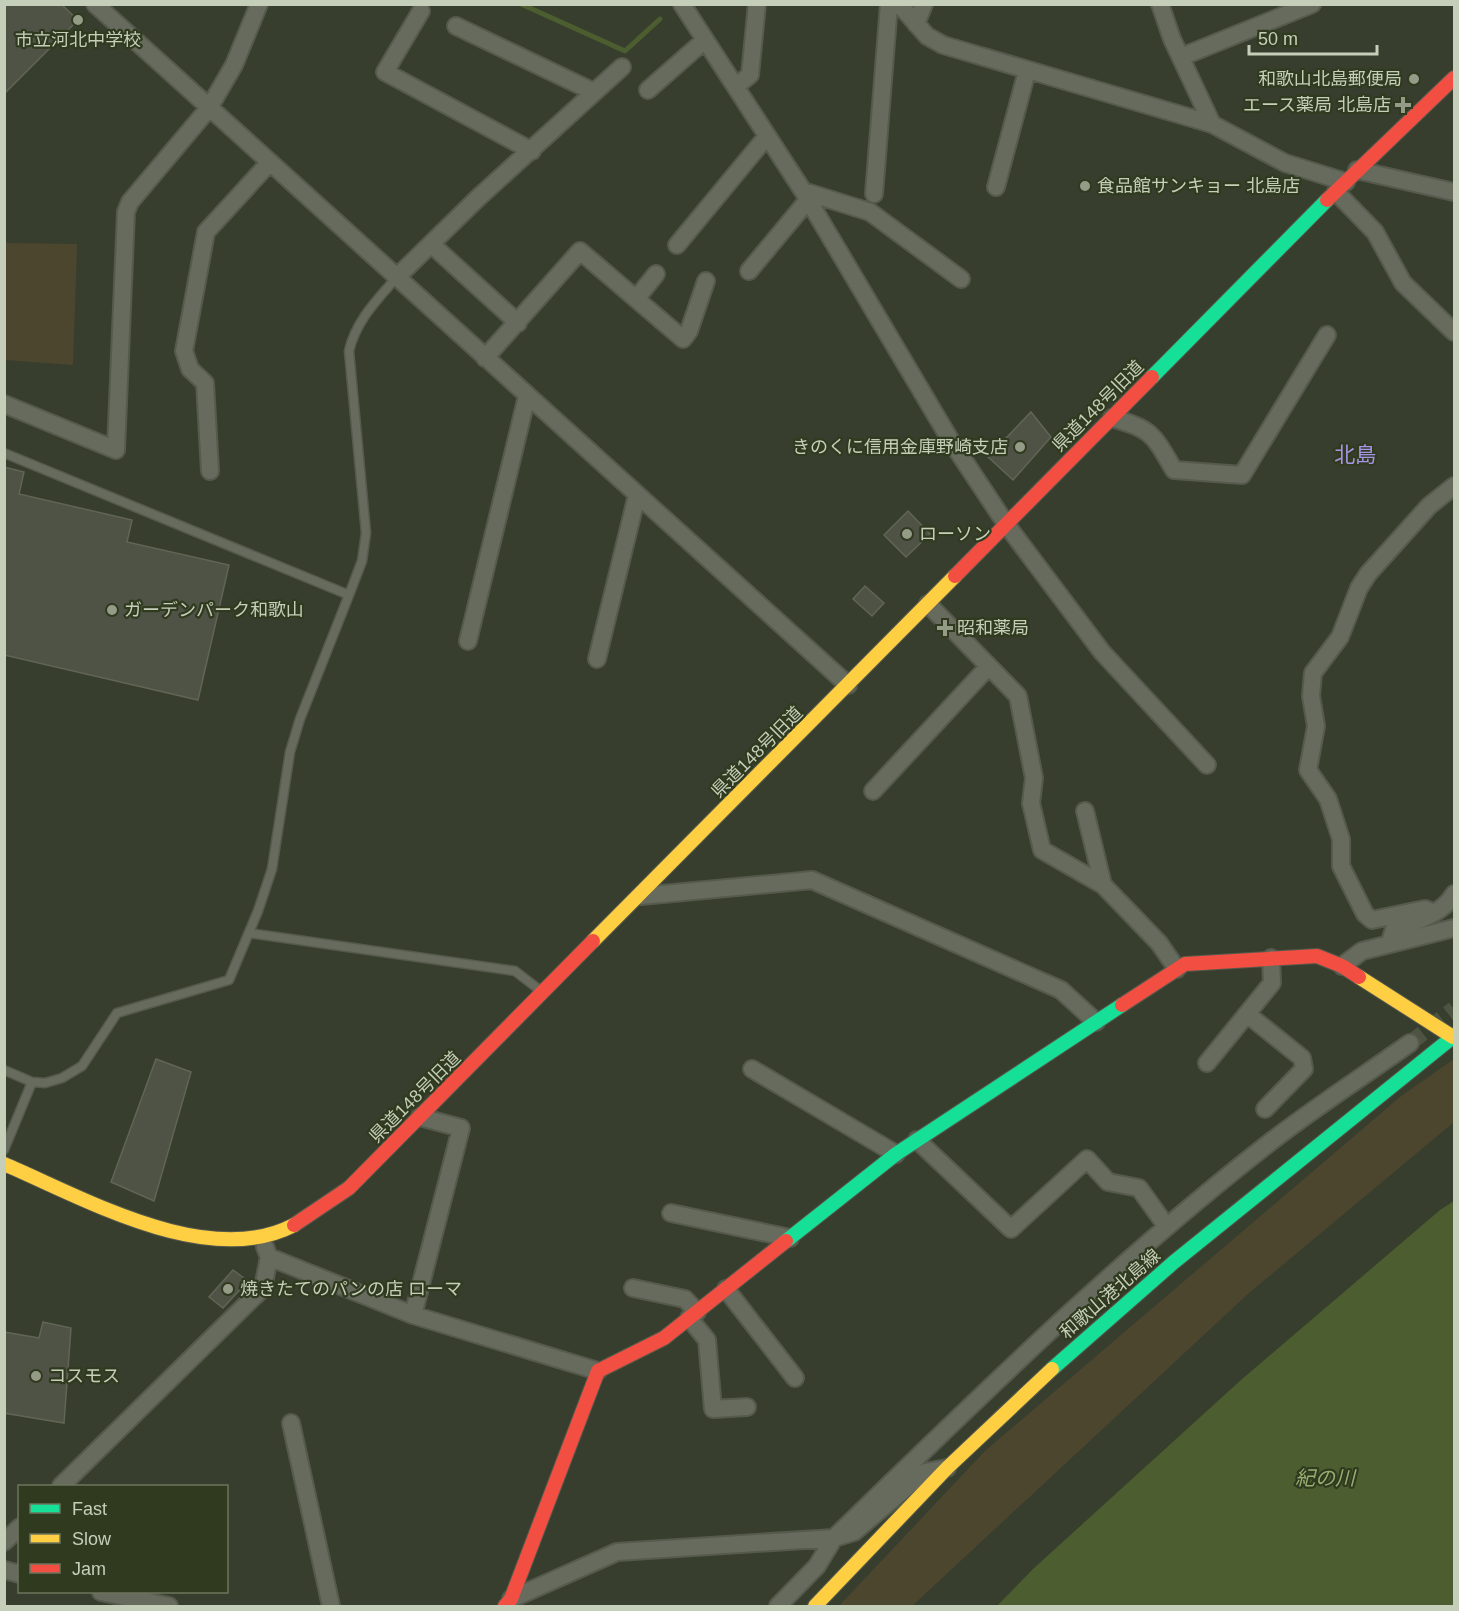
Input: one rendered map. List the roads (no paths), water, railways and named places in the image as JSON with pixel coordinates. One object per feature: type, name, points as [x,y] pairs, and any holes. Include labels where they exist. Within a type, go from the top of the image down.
[{"type":"street","points":[[95,4],[848,685]]},
{"type":"street","points":[[4,404],[116,450],[126,212],[130,201],[209,108],[234,65],[259,4]]},
{"type":"street","points":[[682,4],[805,195],[951,441],[1006,524],[1102,652],[1207,765]]},
{"type":"street","points":[[736,86],[750,75],[757,4]]},
{"type":"street","points":[[874,194],[889,4]]},
{"type":"street","points":[[899,4],[927,36],[943,45],[1212,124],[1285,164],[1346,181],[1455,192]]},
{"type":"street","points":[[916,24],[924,4]]},
{"type":"street","points":[[1160,4],[1181,57],[1212,124]]},
{"type":"street","points":[[1181,57],[1312,4]]},
{"type":"street","points":[[421,11],[385,72],[532,151]]},
{"type":"street","points":[[456,26],[594,92]]},
{"type":"street","points":[[648,90],[705,40]]},
{"type":"street","points":[[396,278],[622,67]]},
{"type":"street","points":[[996,187],[1027,71]]},
{"type":"street","name":"県道148号旧道","points":[[4,1164],[177,1234],[209,1239],[262,1238],[305,1219],[349,1188],[641,896],[1346,181],[1455,78]]},
{"type":"street","points":[[677,245],[767,136]]},
{"type":"street","points":[[210,471],[204,383],[190,369],[184,351],[206,232],[270,162]]},
{"type":"street","points":[[1346,181],[1402,284],[1455,332]]},
{"type":"street","points":[[749,271],[805,195]]},
{"type":"street","points":[[805,195],[870,212],[961,279]]},
{"type":"street","points":[[431,244],[518,323]]},
{"type":"street","points":[[485,358],[580,251],[683,339],[689,331],[706,281]]},
{"type":"street","points":[[636,299],[656,274]]},
{"type":"street","points":[[1112,418],[1140,426],[1151,433],[1174,470],[1242,475],[1327,335]]},
{"type":"street","points":[[468,641],[527,396]]},
{"type":"street","points":[[1434,913],[1425,909],[1372,920],[1365,914],[1341,866],[1341,839],[1328,799],[1308,770],[1316,726],[1311,696],[1313,673],[1340,637],[1359,588],[1429,506],[1455,486]]},
{"type":"street","points":[[597,659],[637,495]]},
{"type":"street","points":[[928,604],[1018,696],[1034,778],[1031,803],[1042,850],[1103,885],[1159,943],[1177,969]]},
{"type":"street","points":[[873,791],[989,666]]},
{"type":"street","points":[[1085,811],[1103,885]]},
{"type":"street","points":[[641,896],[812,879],[1061,990],[1096,1022]]},
{"type":"street","points":[[1390,942],[1394,929],[1434,913],[1449,903],[1455,894]]},
{"type":"street","points":[[1342,966],[1362,951],[1390,942],[1455,928]]},
{"type":"street","points":[[508,1603],[598,1371],[664,1338],[896,1154],[1185,964],[1317,956],[1342,966],[1454,1037]]},
{"type":"street","points":[[1207,1063],[1272,983],[1270,958]]},
{"type":"street","points":[[1248,1014],[1302,1058],[1304,1069],[1264,1109]]},
{"type":"street","name":"和歌山港北島線","points":[[816,1606],[947,1468],[1061,1360],[1174,1262],[1454,1037]]},
{"type":"street","points":[[778,1606],[817,1566],[834,1538],[1001,1376],[1167,1227],[1274,1139],[1410,1043]]},
{"type":"street","points":[[752,1068],[896,1154]]},
{"type":"street","points":[[413,1315],[461,1128],[420,1117]]},
{"type":"street","points":[[917,1140],[1011,1229],[1087,1159],[1108,1182],[1139,1188],[1167,1227]]},
{"type":"street","points":[[670,1214],[790,1238]]},
{"type":"street","points":[[62,1485],[263,1288],[270,1257],[262,1238]]},
{"type":"street","points":[[270,1257],[413,1315],[598,1371]]},
{"type":"street","points":[[633,1288],[685,1299],[707,1340],[713,1409],[747,1407]]},
{"type":"street","points":[[726,1289],[795,1378]]},
{"type":"street","points":[[291,1423],[331,1606]]},
{"type":"street","points":[[508,1603],[617,1552],[834,1538],[854,1532],[926,1472],[947,1468]]},
{"type":"street","points":[[4,1542],[18,1529]]},
{"type":"street","points":[[105,1593],[169,1606]]},
{"type":"lane","points":[[4,1070],[32,1082],[45,1083],[62,1078],[82,1066],[117,1013],[229,980],[272,869],[290,752],[326,650],[362,561],[366,533],[348,351],[353,334],[362,318],[396,278]]},
{"type":"lane","points":[[4,453],[348,594]]},
{"type":"lane","points":[[249,933],[515,971],[543,993]]},
{"type":"lane","points":[[4,1150],[32,1082]]},
{"type":"water","name":"紀の川","points":[[1454,1201],[1454,1606],[997,1606],[1033,1569],[1241,1380],[1440,1210]]},
{"type":"waterway","points":[[521,4],[625,51],[660,19]]},
{"type":"tunnel","points":[[1410,1043],[1454,1009]]},
{"type":"place","name":"市立河北中学校","points":[[78,20]]},
{"type":"place","name":"和歌山北島郵便局","points":[[1414,79]]},
{"type":"place","name":"エース薬局 北島店","points":[[1403,105]]},
{"type":"place","name":"食品館サンキョー 北島店","points":[[1085,186]]},
{"type":"place","name":"きのくに信用金庫野崎支店","points":[[1020,447]]},
{"type":"place","name":"ローソン","points":[[907,534]]},
{"type":"place","name":"ガーデンパーク和歌山","points":[[112,610]]},
{"type":"place","name":"昭和薬局","points":[[945,628]]},
{"type":"place","name":"焼きたてのパンの店 ローマ","points":[[228,1289]]},
{"type":"place","name":"コスモス","points":[[36,1376]]},
{"type":"district","name":"北島","points":[[1355,454]]}]
